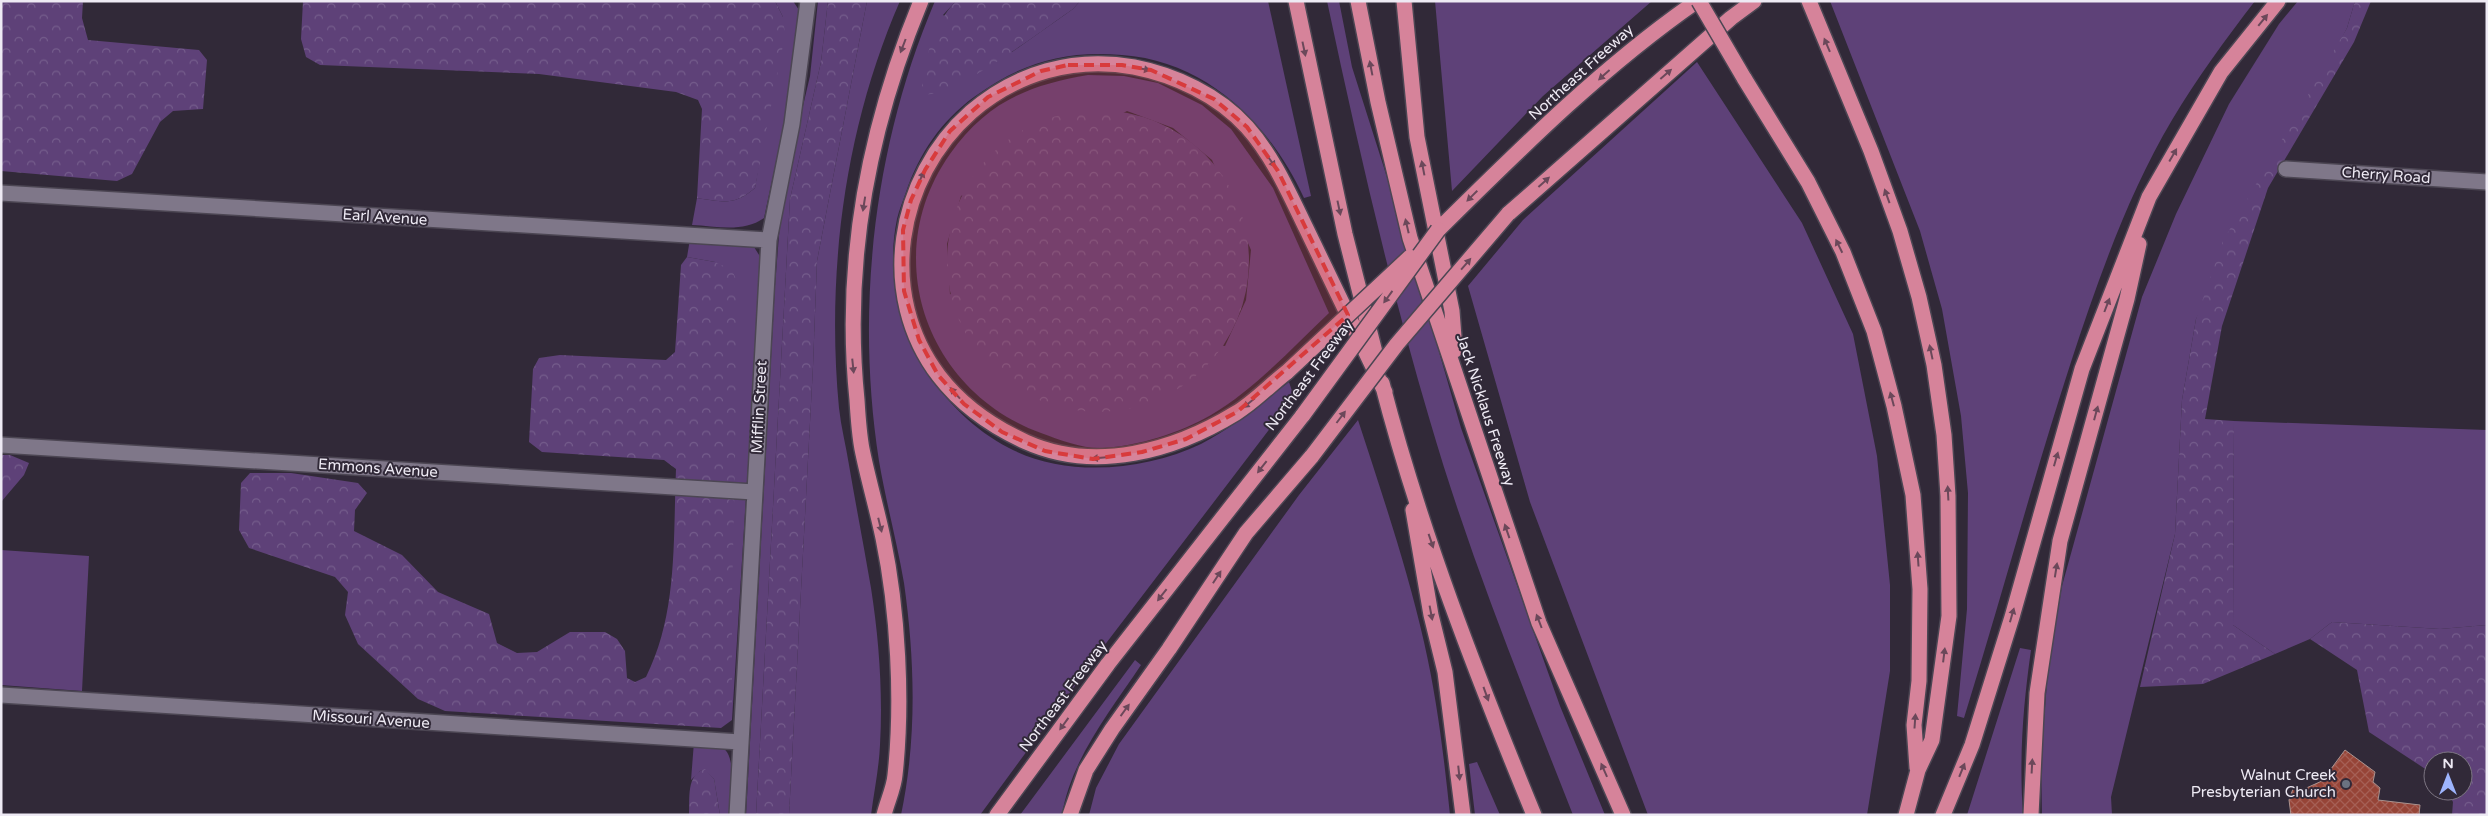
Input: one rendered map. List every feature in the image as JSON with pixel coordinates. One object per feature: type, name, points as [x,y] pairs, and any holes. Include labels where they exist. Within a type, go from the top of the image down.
[{"type":"highway","points":[[884,815],[895,777],[898,682],[895,625],[884,540],[862,448],[852,353],[855,256],[878,124],[901,50],[921,1]]},
{"type":"highway","points":[[1296,1],[1344,234],[1404,462],[1498,727],[1534,815]]},
{"type":"highway","name":"Jack Nicklaus Freeway","points":[[1358,1],[1378,102],[1410,238],[1456,372],[1500,512],[1539,623],[1624,815]]},
{"type":"highway","points":[[1404,1],[1417,137],[1452,311],[1456,372]]},
{"type":"highway","points":[[1698,1],[1808,182],[1842,252],[1874,331],[1894,406],[1913,495],[1920,589],[1919,681],[1914,725],[1918,770]]},
{"type":"highway","name":"Northeast Freeway","points":[[997,815],[1108,664],[1303,414],[1438,230],[1506,163],[1652,32],[1698,1]]},
{"type":"highway","points":[[1070,815],[1086,770],[1246,533],[1312,456],[1396,344],[1508,214],[1731,18],[1754,1]]},
{"type":"highway","points":[[1809,1],[1871,151],[1900,231],[1924,322],[1944,435],[1949,504],[1949,616],[1932,740],[1918,770],[1906,815]]},
{"type":"highway","points":[[1944,815],[1972,745],[2012,617],[2082,369],[2149,197],[2221,72],[2278,1]]},
{"type":"highway","points":[[1385,392],[1278,171],[1247,127],[1214,99],[1178,80],[1151,70],[1122,65],[1068,65],[1014,82],[988,97],[950,131],[925,170],[911,200],[903,230],[902,263],[904,292],[919,340],[938,375],[964,404],[1002,432],[1045,451],[1093,459],[1142,452],[1186,439],[1238,412],[1287,372],[1438,230]]},
{"type":"highway","points":[[2031,815],[2036,693],[2060,541],[2127,299],[2149,197]]},
{"type":"highway","points":[[1404,462],[1431,615],[1445,672],[1463,815]]},
{"type":"street","name":"Mifflin Street","points":[[737,815],[769,240],[792,124],[808,1]]},
{"type":"street","name":"Cherry Road","points":[[2286,169],[2487,182]]},
{"type":"street","name":"Earl Avenue","points":[[1,193],[769,240]]},
{"type":"street","name":"Emmons Avenue","points":[[1,445],[754,492]]},
{"type":"street","name":"Missouri Avenue","points":[[1,695],[740,742]]},
{"type":"highlighted area","points":[[1068,65],[1122,65],[1151,70],[1214,99],[1247,127],[1278,171],[1348,315],[1237,412],[1186,439],[1142,452],[1093,459],[1045,451],[1002,432],[964,404],[938,375],[919,340],[904,291],[903,230],[911,200],[925,170],[950,131],[988,97],[1041,71]]},
{"type":"green space","points":[[1,1],[83,1],[82,18],[88,40],[199,50],[207,60],[203,109],[173,111],[160,122],[132,174],[117,181],[1,171]]},
{"type":"green space","points":[[303,1],[775,1],[783,17],[785,35],[755,188],[741,198],[734,200],[714,201],[697,198],[702,109],[698,100],[676,92],[539,74],[320,65],[306,57],[301,39]]},
{"type":"green space","points":[[775,1],[793,1],[799,10],[800,22],[794,78],[764,218],[747,226],[729,228],[692,225],[697,198],[714,201],[734,200],[748,194],[755,188],[783,17]]},
{"type":"green space","points":[[818,1],[828,1],[821,62],[790,199],[756,815],[746,815],[775,286],[781,210],[788,170],[810,76]]},
{"type":"green space","points":[[828,1],[867,1],[817,261],[789,815],[756,815],[790,199],[821,62]]},
{"type":"green space","points":[[867,1],[900,1],[881,49],[865,98],[853,149],[844,200],[835,304],[840,415],[871,588],[880,666],[881,725],[878,771],[871,815],[789,815],[817,261]]},
{"type":"green space","points":[[935,1],[956,1],[943,15],[1012,52],[1073,9],[1080,1],[1268,1],[1311,196],[1304,198],[1290,171],[1273,145],[1254,122],[1232,101],[1208,83],[1182,69],[1153,60],[1122,55],[1101,54],[1062,57],[1026,67],[1009,75],[991,85],[962,106],[932,139],[917,164],[897,219],[893,253],[895,287],[903,320],[916,352],[933,381],[955,407],[980,430],[1009,448],[1031,458],[1055,464],[1080,467],[1130,465],[1179,453],[1213,438],[1236,423],[1289,382],[1294,397],[1107,642],[980,815],[901,815],[910,758],[913,699],[908,612],[904,583],[879,461],[872,403],[869,345],[870,286],[875,227],[884,169],[897,112],[914,56]]},
{"type":"green space","points":[[956,1],[1080,1],[1073,9],[978,74],[939,92],[926,94],[922,89],[925,65],[931,42],[941,20]]},
{"type":"green space","points":[[1327,1],[1339,1],[1352,67],[1405,234],[1461,428],[1560,706],[1605,815],[1573,815],[1497,620],[1462,521],[1430,421],[1387,265]]},
{"type":"green space","points":[[1435,1],[1652,1],[1543,96],[1452,191]]},
{"type":"green space","points":[[1830,1],[2255,1],[2191,89],[2172,120],[2141,178],[2115,238],[2092,300],[2057,406],[1964,718],[1957,716],[1967,609],[1968,493],[1961,416],[1942,309],[1920,231]]},
{"type":"green space","points":[[2298,1],[2355,1],[2347,28],[2196,319],[2182,400],[2175,534],[2111,797],[2112,815],[2042,815],[2041,758],[2048,670],[2062,586],[2142,297],[2176,214],[2229,104],[2279,24]]},
{"type":"green space","points":[[2355,1],[2371,1],[2354,42],[2268,188],[2222,326],[2205,419],[2234,421],[2233,625],[2275,654],[2203,684],[2140,687],[2175,534],[2182,400],[2196,319],[2223,241],[2347,28]]},
{"type":"green space","points":[[1697,62],[1802,223],[1853,334],[1877,456],[1890,585],[1890,671],[1867,815],[1648,815],[1530,502],[1468,286],[1523,220]]},
{"type":"green space","points":[[1088,75],[1124,76],[1158,83],[1202,105],[1231,129],[1273,188],[1329,313],[1258,381],[1227,405],[1199,422],[1158,438],[1130,445],[1095,448],[1072,444],[1041,433],[1001,413],[968,386],[943,353],[925,316],[917,276],[918,235],[929,194],[950,154],[964,136],[994,109],[1027,91],[1066,79]],"holes":[[[1127,111],[1173,128],[1212,160],[1251,250],[1246,300],[1225,346],[950,294],[947,244],[961,196]]]},
{"type":"green space","points":[[1098,110],[1127,113],[1156,122],[1182,136],[1205,154],[1223,177],[1237,203],[1246,232],[1249,261],[1246,290],[1237,319],[1223,345],[1205,368],[1182,386],[1156,400],[1127,409],[1098,412],[1069,409],[1040,400],[1014,386],[991,368],[973,345],[959,319],[950,290],[947,261],[950,232],[959,203],[973,177],[991,154],[1014,136],[1040,122],[1069,113]]},
{"type":"green space","points":[[690,239],[746,243],[754,247],[761,258],[732,720],[732,597],[715,262],[687,257]]},
{"type":"green space","points":[[687,257],[715,262],[732,270],[739,286],[732,597],[732,720],[721,728],[445,711],[418,699],[358,644],[345,615],[348,592],[335,577],[249,548],[239,530],[241,483],[250,473],[291,473],[358,483],[367,493],[355,510],[354,531],[402,555],[438,592],[489,614],[497,643],[517,653],[537,652],[570,632],[605,632],[617,639],[625,651],[627,678],[635,682],[646,677],[664,627],[669,602],[674,549],[676,469],[664,460],[542,452],[529,442],[533,369],[539,358],[560,355],[666,360],[675,352],[681,265]]},
{"type":"green space","points":[[1358,420],[1402,558],[1424,642],[1440,728],[1450,815],[1089,815],[1096,788],[1119,744],[1299,495]]},
{"type":"green space","points":[[2234,421],[2487,430],[2487,625],[2440,629],[2332,622],[2310,639],[2275,654],[2233,625]]},
{"type":"green space","points":[[1,455],[10,455],[29,463],[24,475],[1,502]]},
{"type":"green space","points":[[1,550],[89,556],[82,691],[1,685]]},
{"type":"green space","points":[[2332,622],[2440,629],[2487,625],[2487,815],[2452,815],[2452,801],[2473,801],[2473,751],[2423,751],[2423,767],[2369,732],[2357,670],[2310,639]]},
{"type":"green space","points":[[2020,648],[2031,650],[2026,691],[2021,773],[2023,815],[1967,815]]},
{"type":"green space","points":[[1135,660],[1141,665],[1105,717],[1083,755],[1067,794],[1062,815],[1020,815]]},
{"type":"green space","points":[[694,742],[720,746],[730,758],[732,787],[729,815],[720,815],[714,779],[705,770],[700,771],[691,780]]},
{"type":"green space","points":[[1477,762],[1500,815],[1475,815],[1469,764]]},
{"type":"green space","points":[[705,769],[714,779],[720,815],[689,815],[689,795],[692,782],[699,772]]},
{"type":"building","name":"Walnut Creek Presbyterian Church","points":[[2345,750],[2375,772],[2373,782],[2380,788],[2378,800],[2420,805],[2419,815],[2291,815],[2289,800],[2294,786],[2304,789],[2322,781]]},
{"type":"place","name":"Walnut Creek Presbyterian Church","points":[[2346,784]]}]
